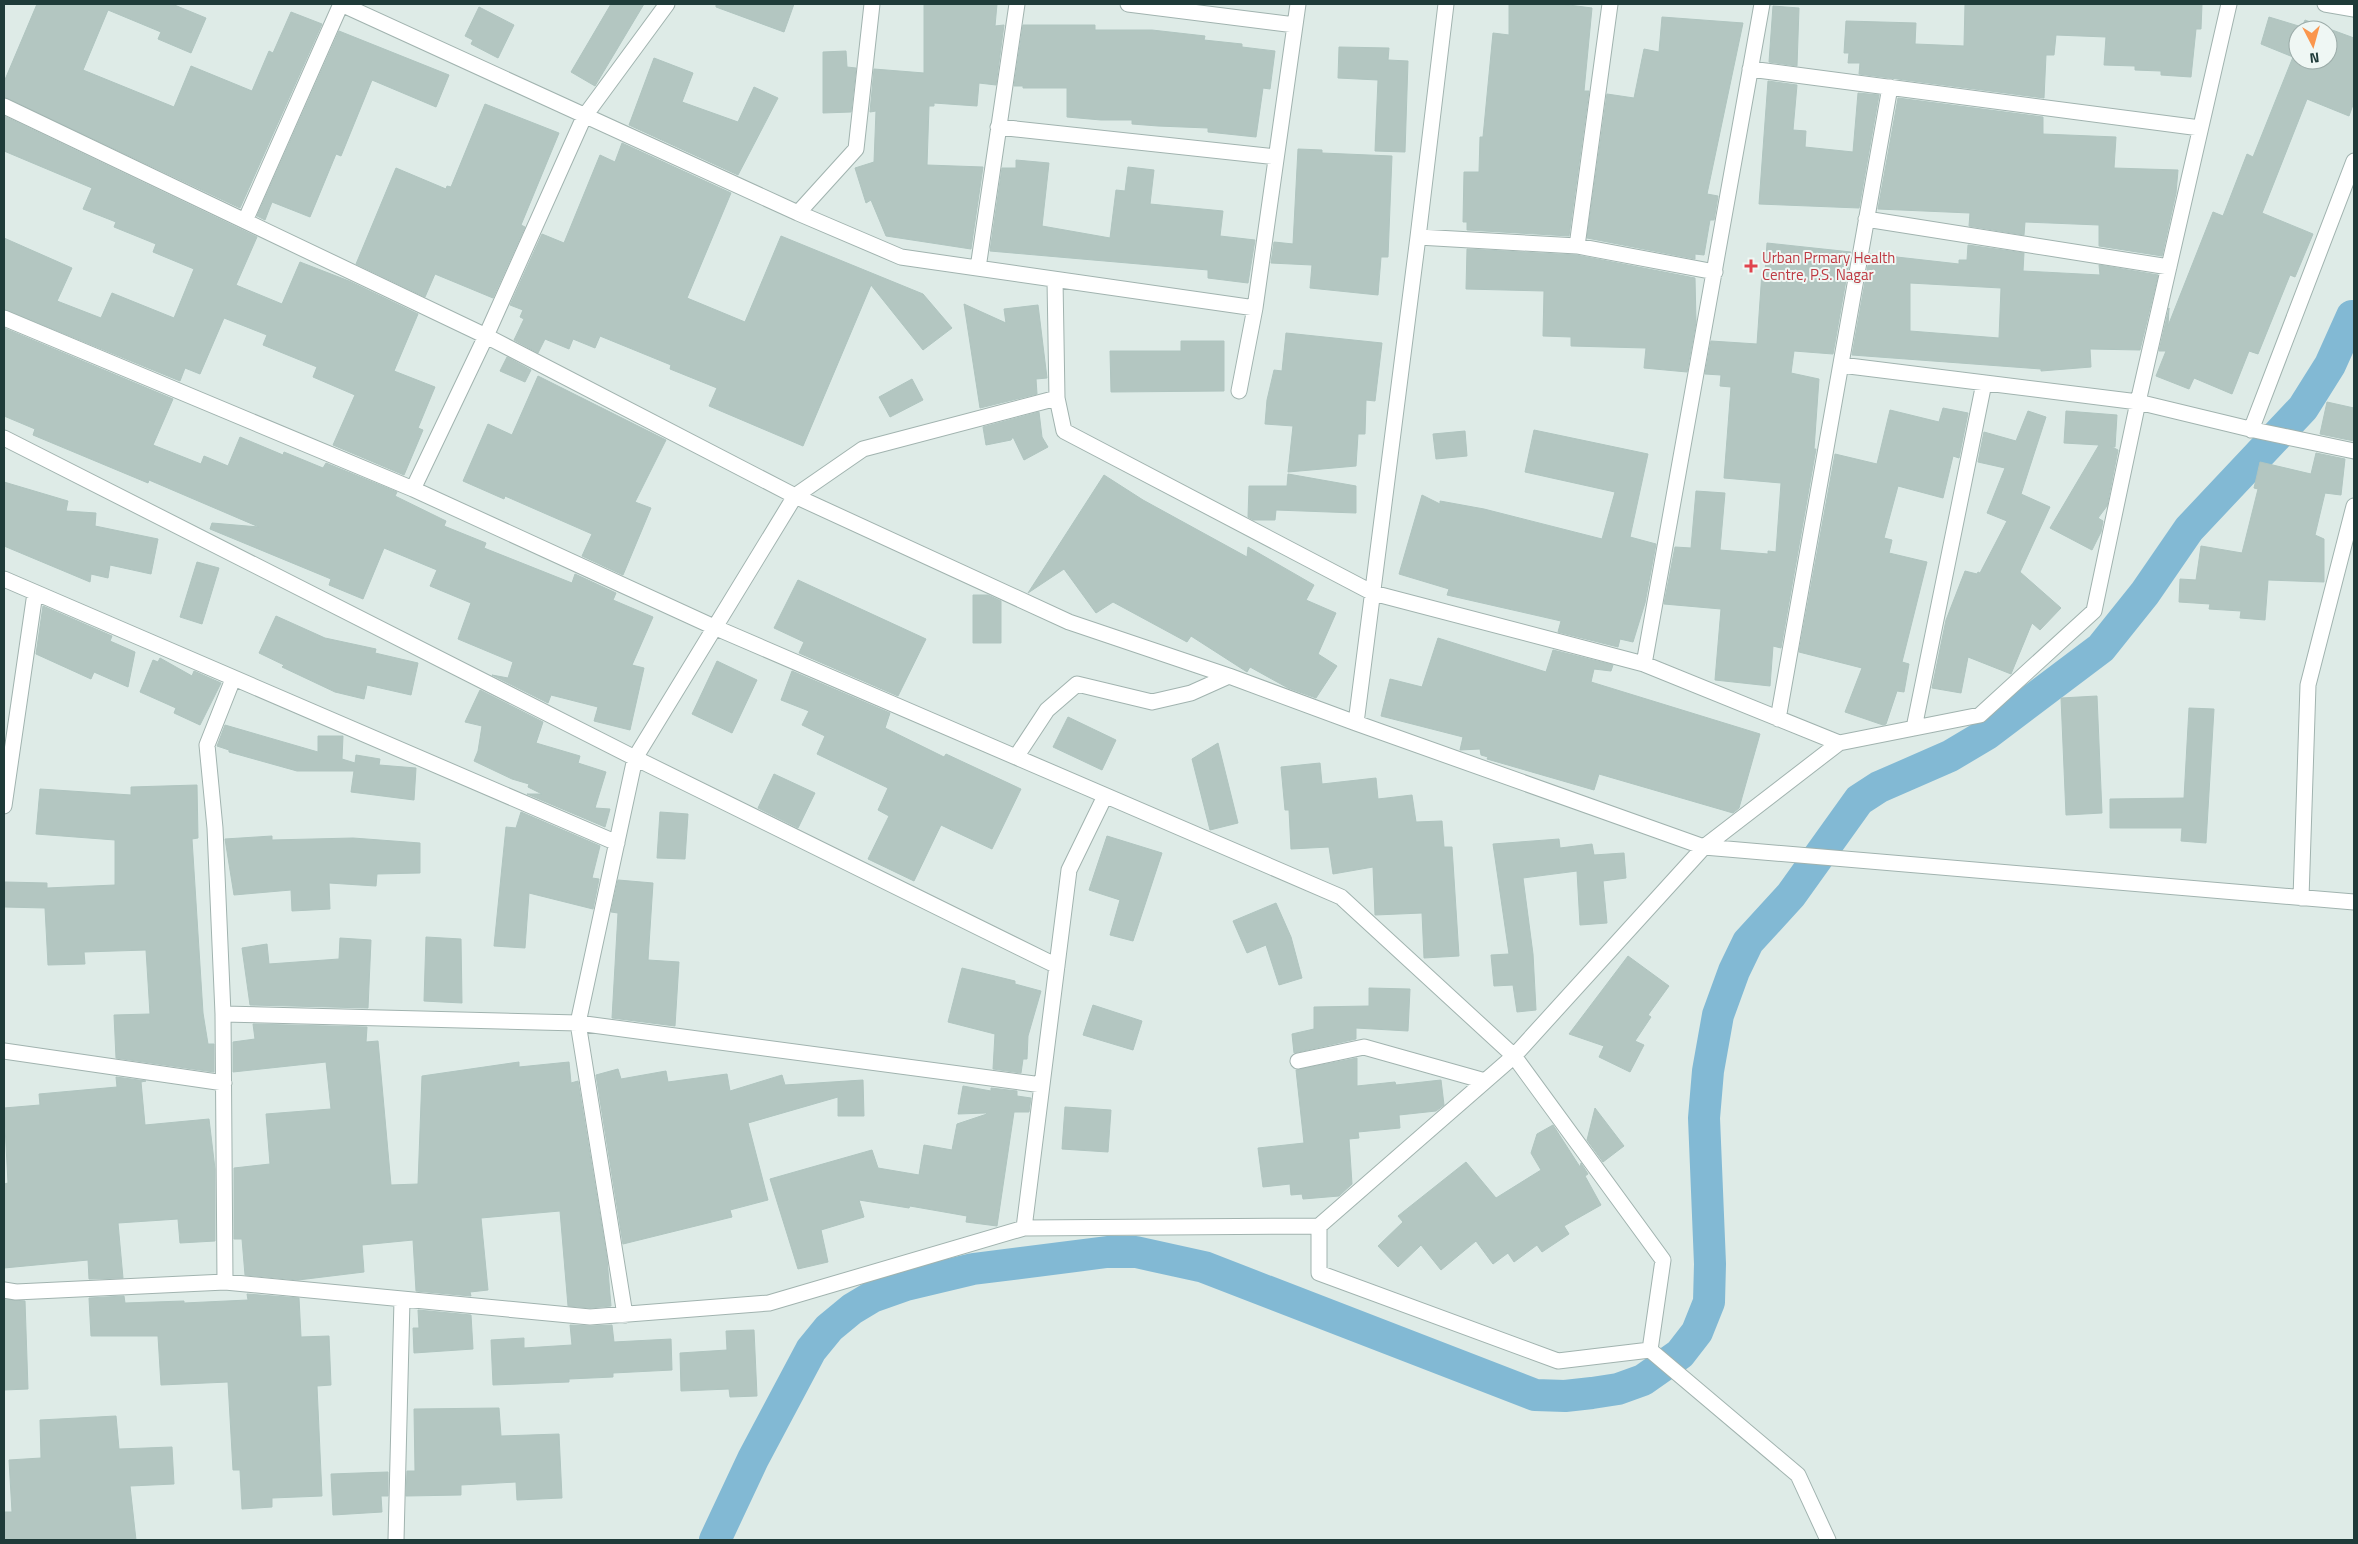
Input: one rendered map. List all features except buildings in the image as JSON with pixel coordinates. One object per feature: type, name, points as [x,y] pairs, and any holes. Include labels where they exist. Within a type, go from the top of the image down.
[{"type":"street","points":[[245,220],[344,4],[798,213],[902,257],[1255,308]]},
{"type":"street","points":[[413,489],[486,336],[584,117],[667,4]]},
{"type":"street","points":[[798,213],[856,149],[872,4]]},
{"type":"street","points":[[978,268],[1017,4]]},
{"type":"street","points":[[1128,4],[1295,25]]},
{"type":"street","points":[[1239,391],[1255,308],[1298,4]]},
{"type":"street","points":[[1356,723],[1446,4]]},
{"type":"street","points":[[1577,246],[1610,4]]},
{"type":"street","points":[[1644,664],[1762,4]]},
{"type":"street","points":[[4,1290],[16,1292],[224,1282],[590,1318],[769,1303],[1024,1228],[1319,1226],[1514,1056],[1704,847],[1839,743],[1980,715],[2094,611],[2138,402],[2229,4]]},
{"type":"street","points":[[2325,4],[2354,9]]},
{"type":"street","points":[[1750,69],[2200,128]]},
{"type":"street","points":[[1778,719],[1890,87]]},
{"type":"street","points":[[4,106],[486,336],[795,496],[1070,622],[1229,676],[1704,847],[2354,902]]},
{"type":"street","points":[[998,127],[1276,158]]},
{"type":"street","points":[[2252,430],[2354,161]]},
{"type":"street","points":[[1866,219],[2169,267]]},
{"type":"street","points":[[1418,237],[1577,246],[1715,272]]},
{"type":"street","points":[[1055,280],[1057,398],[1064,431],[1373,593],[1644,664],[1839,743]]},
{"type":"street","points":[[4,318],[413,489],[714,627],[1341,897],[1514,1056],[1663,1260],[1651,1350]]},
{"type":"street","points":[[1841,365],[2138,402],[2252,430],[2353,451]]},
{"type":"street","points":[[1914,728],[1984,382]]},
{"type":"street","points":[[625,1315],[578,1023],[635,758],[795,496],[863,449],[1057,398]]},
{"type":"street","points":[[4,438],[635,758],[1057,966]]},
{"type":"street","points":[[2301,898],[2308,684],[2354,506]]},
{"type":"street","points":[[4,579],[617,843]]},
{"type":"street","points":[[4,806],[35,593]]},
{"type":"street","points":[[1016,757],[1047,710],[1077,684],[1152,702],[1191,693],[1229,676]]},
{"type":"street","points":[[224,1282],[223,1014],[215,828],[207,745],[233,679]]},
{"type":"street","points":[[1024,1228],[1069,870],[1105,796]]},
{"type":"street","points":[[223,1014],[578,1023],[1042,1085]]},
{"type":"street","points":[[1298,1061],[1364,1047],[1485,1081]]},
{"type":"street","points":[[4,1051],[224,1083]]},
{"type":"street","points":[[1319,1226],[1319,1273],[1558,1361],[1651,1350],[1798,1475],[1828,1540]]},
{"type":"street","points":[[396,1540],[402,1300]]},
{"type":"waterway","points":[[715,1540],[753,1459],[811,1350],[829,1328],[852,1309],[872,1297],[906,1285],[973,1269],[1107,1252],[1136,1252],[1204,1267],[1535,1395],[1565,1396],[1618,1389],[1643,1380],[1680,1354],[1697,1332],[1709,1302],[1710,1264],[1704,1118],[1708,1071],[1718,1015],[1734,971],[1748,942],[1791,895],[1859,800],[1879,787],[1950,756],[1987,734],[2101,648],[2145,593],[2189,529],[2303,408],[2330,365],[2352,316]]},
{"type":"place","name":"Urban Prmary Health Centre, P.S. Nagar","points":[[1751,266]]}]
